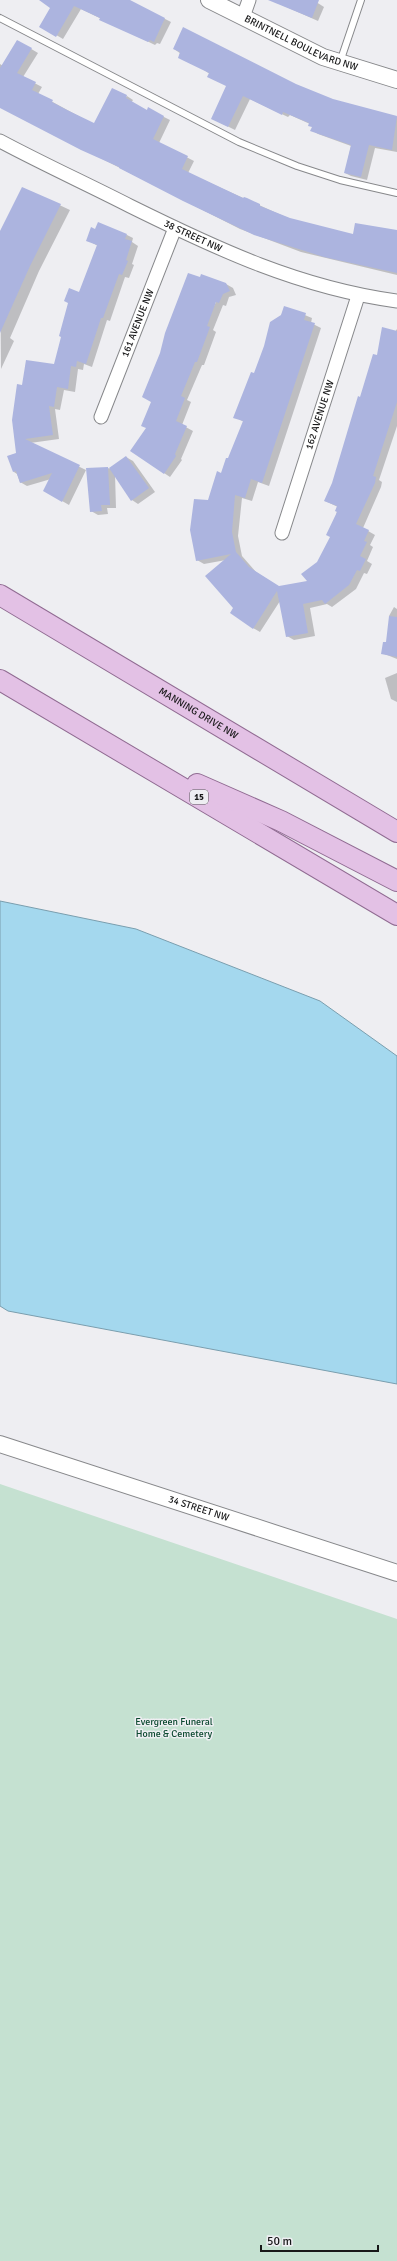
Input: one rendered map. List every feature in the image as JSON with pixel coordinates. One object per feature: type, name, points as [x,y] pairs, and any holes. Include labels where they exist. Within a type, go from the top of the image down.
[{"type":"main road","name":"MANNING DRIVE NW","points":[[0,595],[397,832]]},
{"type":"main road","name":"15","points":[[0,680],[397,915]]},
{"type":"main road","points":[[139,762],[241,802],[397,881]]},
{"type":"street","name":"BRINTNELL BOULEVARD NW","points":[[209,0],[305,49],[340,63],[397,80]]},
{"type":"street","points":[[243,17],[249,0]]},
{"type":"street","name":"38 STREET NW","points":[[1,144],[175,228],[258,265],[358,296],[397,301]]},
{"type":"street","name":"161 AVENUE NW","points":[[101,417],[175,228]]},
{"type":"street","name":"162 AVENUE NW","points":[[282,533],[358,296]]},
{"type":"street","name":"34 STREET NW","points":[[0,1444],[397,1573]]},
{"type":"lane","points":[[340,63],[361,0]]},
{"type":"lane","points":[[0,18],[239,142],[297,166],[340,180],[397,193]]},
{"type":"green space","name":"Evergreen Funeral Home & Cemetery","points":[[0,1484],[397,1619],[397,2261],[0,2261]]},
{"type":"water","points":[[0,901],[136,929],[320,1001],[397,1056],[397,1384],[8,1311],[0,1306]]},
{"type":"building","points":[[39,0],[130,0],[165,18],[154,42],[150,40],[148,42],[99,20],[100,18],[74,6],[56,37],[39,27],[50,8]]},
{"type":"building","points":[[268,0],[319,0],[312,18]]},
{"type":"building","points":[[183,27],[296,84],[333,99],[397,116],[392,150],[369,145],[361,177],[344,173],[351,145],[310,131],[312,127],[308,126],[309,123],[283,112],[282,115],[243,96],[228,127],[211,119],[226,86],[207,77],[209,73],[178,58],[180,52],[173,49]]},
{"type":"building","points":[[17,40],[32,48],[17,73],[36,82],[32,90],[53,100],[52,102],[67,110],[94,123],[112,88],[127,95],[126,98],[147,110],[148,107],[164,116],[153,139],[188,156],[182,169],[243,198],[247,198],[260,204],[260,206],[290,218],[353,234],[355,223],[397,230],[397,273],[324,257],[254,235],[183,201],[119,167],[81,150],[0,108],[0,68]]},
{"type":"building","points":[[22,187],[61,204],[30,266],[0,333],[0,231]]},
{"type":"building","points":[[98,222],[127,234],[125,239],[132,241],[126,260],[128,261],[122,275],[119,274],[103,318],[101,318],[86,364],[77,361],[76,367],[71,366],[68,389],[57,387],[54,407],[49,406],[53,435],[25,439],[80,465],[62,502],[43,491],[52,473],[20,483],[16,471],[13,472],[7,456],[16,453],[12,420],[17,384],[22,385],[26,360],[54,364],[61,337],[59,336],[68,303],[64,301],[69,288],[79,292],[97,245],[86,241],[91,227],[95,229]]},
{"type":"building","points":[[188,273],[200,277],[201,274],[226,283],[230,291],[223,294],[219,303],[216,302],[207,326],[210,327],[197,362],[195,362],[181,396],[185,398],[176,421],[187,426],[175,454],[176,456],[164,474],[130,451],[146,428],[141,426],[151,402],[142,397],[160,353],[165,333]]},
{"type":"building","points":[[284,306],[306,313],[304,320],[315,323],[262,483],[251,479],[245,498],[235,495],[232,532],[236,552],[249,567],[279,586],[307,581],[301,574],[317,562],[330,537],[326,535],[337,512],[335,511],[337,506],[324,501],[332,483],[358,396],[360,397],[373,354],[377,355],[382,327],[397,331],[397,402],[373,476],[376,477],[375,483],[356,524],[369,530],[364,541],[367,542],[360,556],[366,559],[360,571],[357,570],[349,585],[325,604],[322,600],[303,604],[308,633],[286,637],[277,591],[253,629],[230,613],[233,608],[205,576],[231,554],[196,561],[190,530],[194,499],[208,500],[217,471],[221,473],[226,458],[228,458],[243,421],[233,418],[251,372],[254,373],[264,346],[270,322],[281,315]]},
{"type":"building","points":[[126,456],[149,488],[131,501],[109,468]]},
{"type":"building","points":[[108,467],[110,505],[101,505],[102,511],[90,512],[86,468]]},
{"type":"building","points":[[389,616],[397,617],[397,657],[381,654],[383,642],[386,642]]}]
